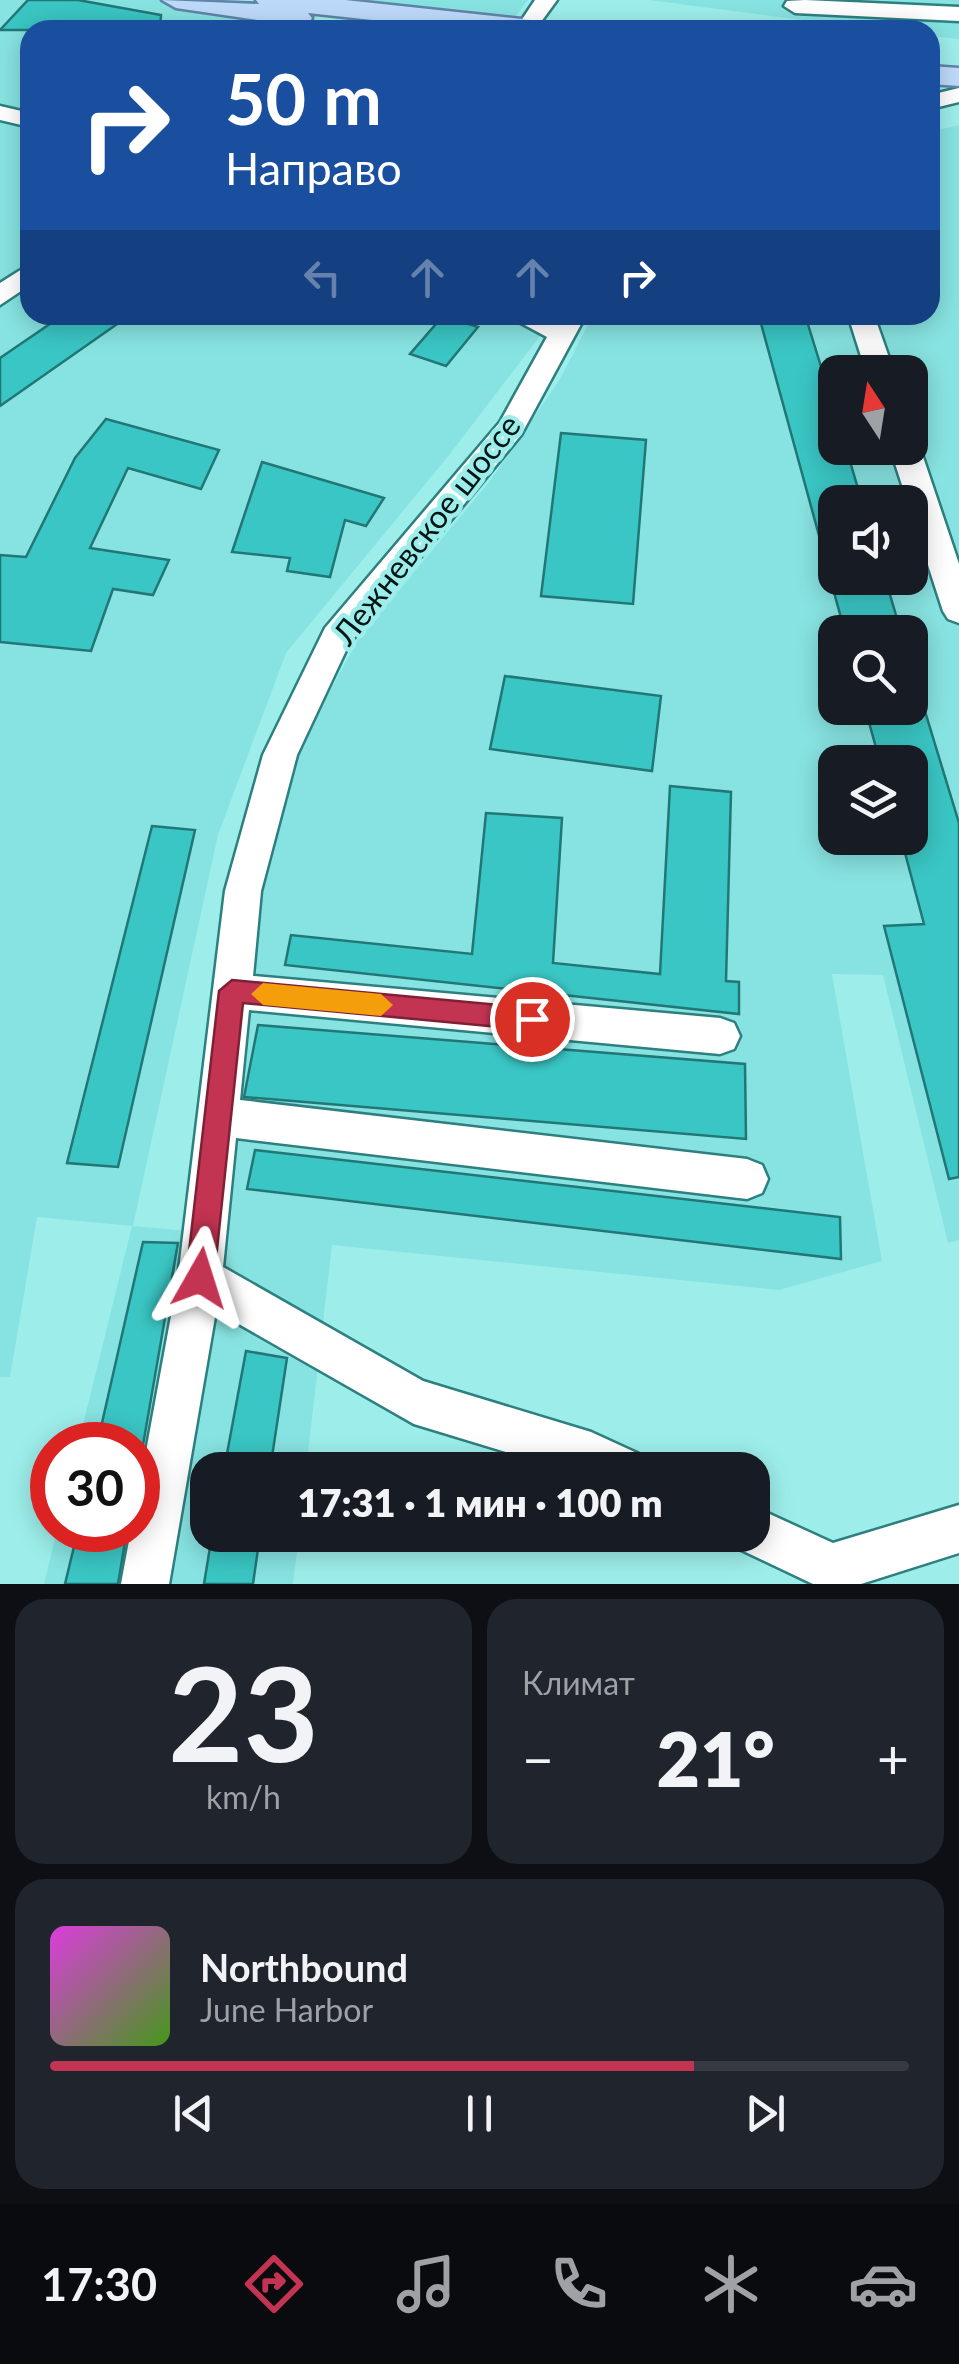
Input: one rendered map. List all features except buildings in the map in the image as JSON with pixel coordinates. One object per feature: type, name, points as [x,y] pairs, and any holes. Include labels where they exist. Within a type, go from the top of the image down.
[{"type":"main road","points":[[176,0],[325,20]]},
{"type":"main road","points":[[270,0],[446,20]]},
{"type":"street","points":[[794,6],[959,14]]},
{"type":"street","points":[[0,297],[20,280]]},
{"type":"street","name":"Лежневское шоссе","points":[[145,1584],[200,1278],[243,891],[280,755],[336,638],[511,428],[567,325]]},
{"type":"street","points":[[864,325],[874,355]]},
{"type":"street","points":[[910,465],[959,611]]},
{"type":"street","points":[[232,991],[720,1036]]},
{"type":"street","points":[[218,1117],[747,1179]]},
{"type":"street","points":[[200,1278],[414,1401],[582,1452]]},
{"type":"street","points":[[770,1540],[834,1576],[959,1529]]},
{"type":"shaded area","points":[[0,0],[167,0],[300,20],[20,20],[20,325],[548,325],[450,454],[286,653],[218,835],[133,1226],[222,1234],[253,944],[288,768],[359,638],[490,481],[560,379],[588,325],[940,325],[940,130],[959,125],[959,1240],[948,1243],[883,975],[832,974],[882,1261],[779,1290],[332,1245],[308,1452],[190,1452],[190,1552],[297,1552],[293,1584],[44,1584],[52,1552],[160,1552],[160,1422],[84,1422],[132,1226],[37,1217],[10,1377],[0,1377]]},
{"type":"shaded area","points":[[338,0],[528,0],[513,20]]},
{"type":"shaded area","points":[[649,0],[959,0],[959,39],[940,37],[940,20],[803,20]]},
{"type":"slow traffic","points":[[263,994],[381,1005]]},
{"type":"route","points":[[200,1278],[232,991],[532,1019]]}]
